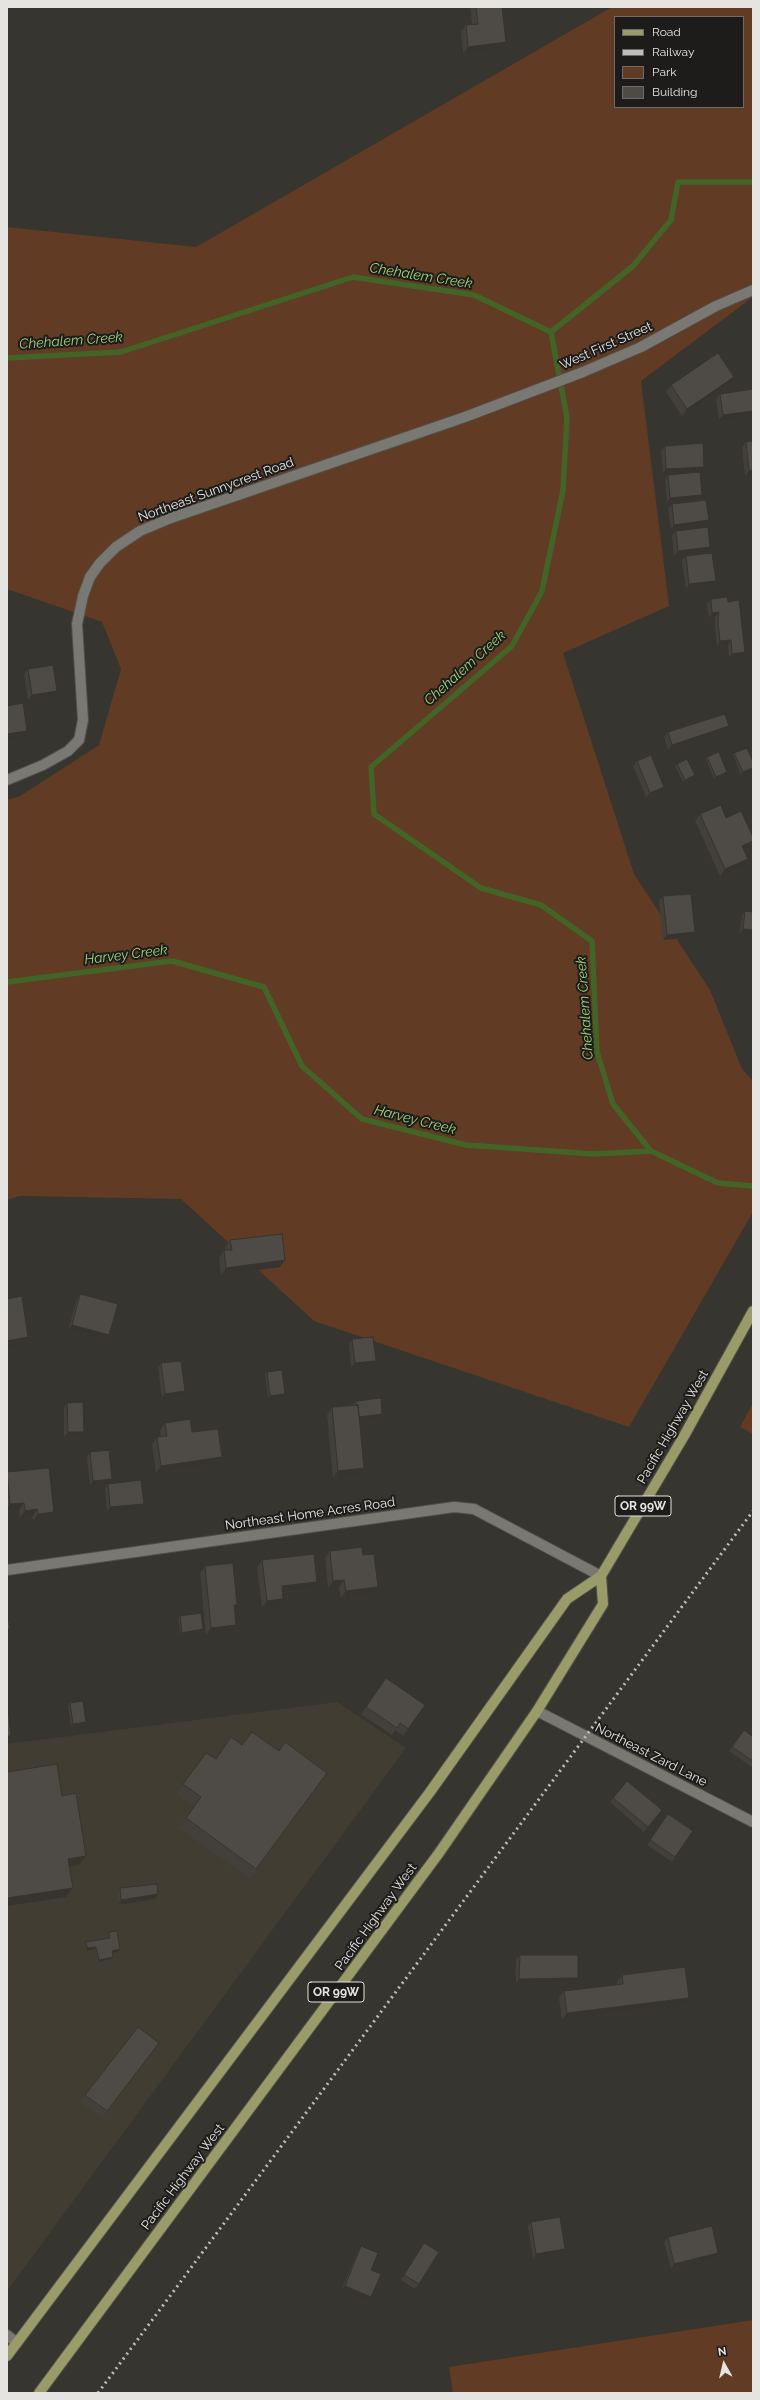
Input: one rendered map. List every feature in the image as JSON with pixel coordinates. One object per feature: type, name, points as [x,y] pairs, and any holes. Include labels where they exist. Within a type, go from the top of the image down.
[{"type":"main road","name":"Pacific Highway West","points":[[7,2356],[430,1792],[567,1599],[601,1576],[684,1436],[753,1312]]},
{"type":"main road","name":"Pacific Highway West","points":[[39,2393],[440,1853],[537,1711],[603,1604],[601,1576]]},
{"type":"street","name":"West First Street","points":[[465,417],[583,372],[641,347],[716,306],[753,290]]},
{"type":"street","name":"Northeast Sunnycrest Road","points":[[7,780],[43,765],[68,751],[78,740],[83,720],[78,624],[83,596],[90,577],[100,562],[116,547],[140,530],[171,518],[465,417]]},
{"type":"street","name":"Northeast Home Acres Road","points":[[7,1570],[454,1507],[474,1509],[601,1576]]},
{"type":"street","name":"Northeast Zard Lane","points":[[537,1711],[753,1822]]},
{"type":"street","points":[[7,2335],[17,2343]]},
{"type":"shaded area","points":[[337,1702],[406,1748],[7,2291],[7,1744]]},
{"type":"green space","points":[[612,7],[753,7],[753,297],[641,381],[669,606],[563,653],[634,874],[710,990],[742,1069],[753,1081],[753,1212],[629,1427],[314,1321],[181,1199],[20,1196],[7,1200],[7,800],[20,796],[99,745],[121,669],[102,622],[7,589],[7,227],[196,247]]},
{"type":"green space","points":[[753,1403],[753,1434],[740,1427]]},
{"type":"green space","points":[[753,2320],[753,2393],[453,2393],[449,2367]]},
{"type":"building","points":[[476,7],[502,7],[506,42],[468,47],[466,25],[478,24]]},
{"type":"building","points":[[718,353],[734,377],[687,409],[671,385]]},
{"type":"building","points":[[753,389],[753,411],[723,415],[720,394]]},
{"type":"building","points":[[753,441],[753,470],[749,471],[746,442]]},
{"type":"building","points":[[703,443],[704,467],[666,469],[665,446]]},
{"type":"building","points":[[700,472],[702,495],[670,498],[668,475]]},
{"type":"building","points":[[706,500],[709,520],[674,525],[672,504]]},
{"type":"building","points":[[708,527],[710,547],[678,551],[676,531]]},
{"type":"building","points":[[712,553],[716,581],[689,584],[686,556]]},
{"type":"building","points":[[727,597],[728,602],[739,600],[745,652],[732,654],[731,640],[720,641],[718,623],[719,612],[712,613],[711,599]]},
{"type":"building","points":[[53,665],[57,691],[32,695],[28,669]]},
{"type":"building","points":[[23,703],[27,731],[7,734],[7,706]]},
{"type":"building","points":[[725,714],[729,726],[672,745],[668,732]]},
{"type":"building","points":[[747,748],[753,762],[753,768],[743,772],[734,753]]},
{"type":"building","points":[[719,752],[727,772],[716,777],[707,757]]},
{"type":"building","points":[[651,755],[664,787],[650,793],[637,761]]},
{"type":"building","points":[[687,759],[695,775],[685,780],[677,764]]},
{"type":"building","points":[[721,805],[726,818],[741,811],[753,837],[753,841],[742,846],[748,859],[725,869],[700,814]]},
{"type":"building","points":[[691,894],[695,932],[667,935],[663,896]]},
{"type":"building","points":[[745,911],[753,912],[753,930],[743,929]]},
{"type":"building","points":[[282,1234],[285,1260],[226,1268],[224,1250],[232,1250],[230,1240]]},
{"type":"building","points":[[80,1294],[118,1304],[109,1335],[72,1325]]},
{"type":"building","points":[[22,1296],[28,1337],[7,1341],[7,1299]]},
{"type":"building","points":[[373,1337],[376,1361],[355,1363],[352,1339]]},
{"type":"building","points":[[181,1361],[185,1391],[165,1394],[161,1363]]},
{"type":"building","points":[[282,1370],[285,1394],[270,1396],[267,1372]]},
{"type":"building","points":[[381,1398],[382,1414],[359,1417],[358,1405],[356,1405],[356,1401]]},
{"type":"building","points":[[83,1402],[84,1432],[68,1432],[67,1403]]},
{"type":"building","points":[[358,1405],[364,1468],[338,1471],[332,1407]]},
{"type":"building","points":[[190,1419],[192,1432],[218,1429],[222,1457],[161,1466],[157,1437],[167,1436],[165,1423]]},
{"type":"building","points":[[109,1450],[112,1479],[93,1481],[90,1452]]},
{"type":"building","points":[[49,1468],[54,1512],[38,1514],[37,1509],[25,1511],[24,1503],[10,1504],[7,1472]]},
{"type":"building","points":[[141,1480],[144,1504],[110,1507],[108,1484]]},
{"type":"building","points":[[362,1547],[363,1555],[374,1554],[378,1587],[346,1591],[344,1580],[333,1581],[330,1551]]},
{"type":"building","points":[[314,1554],[317,1582],[282,1586],[283,1599],[267,1601],[262,1560]]},
{"type":"building","points":[[233,1563],[237,1605],[234,1605],[236,1625],[211,1628],[205,1566]]},
{"type":"building","points":[[7,1611],[10,1629],[7,1629]]},
{"type":"building","points":[[201,1613],[203,1629],[182,1633],[180,1616]]},
{"type":"building","points":[[386,1678],[425,1705],[408,1729],[400,1723],[397,1728],[366,1707]]},
{"type":"building","points":[[7,1700],[11,1736],[7,1736]]},
{"type":"building","points":[[83,1701],[86,1722],[73,1724],[70,1703]]},
{"type":"building","points":[[744,1730],[753,1737],[753,1761],[732,1747]]},
{"type":"building","points":[[252,1732],[279,1751],[285,1742],[327,1773],[256,1869],[186,1818],[201,1797],[183,1784],[206,1753],[216,1759],[231,1737],[242,1745]]},
{"type":"building","points":[[57,1764],[62,1796],[76,1793],[86,1856],[68,1859],[73,1888],[7,1898],[7,1772]]},
{"type":"building","points":[[627,1781],[662,1810],[648,1827],[613,1798]]},
{"type":"building","points":[[668,1814],[693,1831],[675,1857],[650,1840]]},
{"type":"building","points":[[157,1884],[158,1894],[121,1900],[120,1888]]},
{"type":"building","points":[[117,1931],[120,1949],[112,1951],[113,1957],[99,1960],[96,1947],[87,1948],[86,1942],[110,1938],[109,1932]]},
{"type":"building","points":[[520,1955],[578,1955],[578,1978],[519,1979]]},
{"type":"building","points":[[685,1967],[689,1998],[567,2013],[564,1991],[623,1984],[622,1975]]},
{"type":"building","points":[[138,2027],[159,2043],[107,2111],[85,2095]]},
{"type":"building","points":[[560,2217],[565,2249],[536,2254],[531,2222]]},
{"type":"building","points":[[712,2226],[718,2253],[674,2264],[668,2237]]},
{"type":"building","points":[[424,2243],[439,2252],[419,2284],[404,2275]]},
{"type":"building","points":[[361,2246],[378,2253],[371,2270],[381,2274],[371,2297],[345,2286]]},
{"type":"waterway","points":[[551,332],[633,266],[671,220],[678,182],[753,182]]},
{"type":"waterway","name":"Chehalem Creek","points":[[7,358],[121,352],[353,277],[474,295],[551,332]]},
{"type":"waterway","name":"Chehalem Creek","points":[[551,332],[567,418],[563,490],[542,591],[512,646],[371,767],[374,814],[481,888],[541,905],[592,941],[597,1052],[613,1104],[651,1151],[718,1183],[753,1186]]},
{"type":"waterway","name":"Harvey Creek","points":[[7,982],[172,961],[264,987],[302,1066],[362,1119],[466,1145],[594,1154],[651,1151]]},
{"type":"railway","points":[[98,2393],[753,1511]]}]
